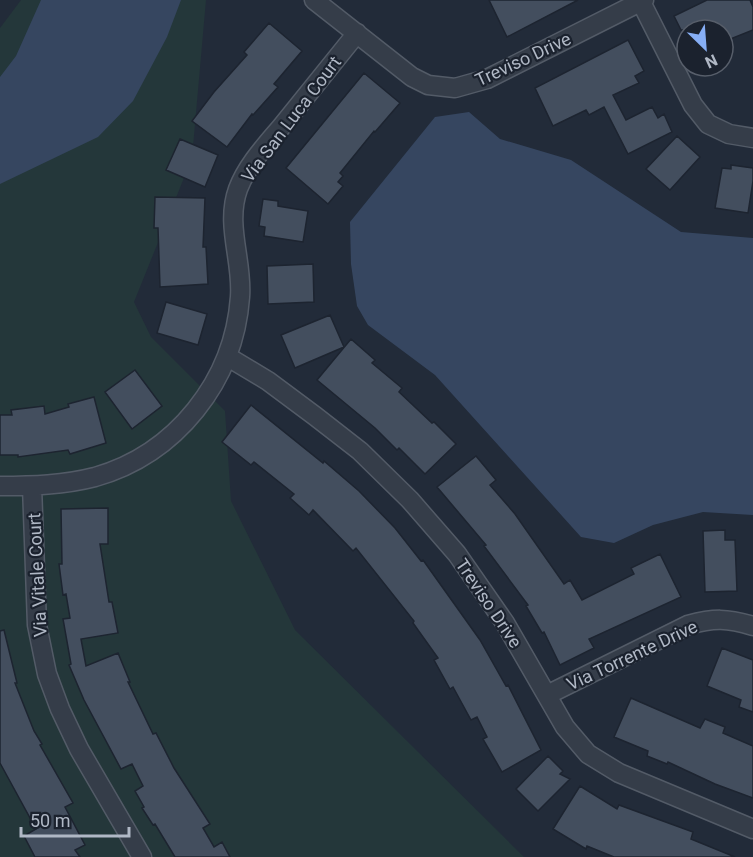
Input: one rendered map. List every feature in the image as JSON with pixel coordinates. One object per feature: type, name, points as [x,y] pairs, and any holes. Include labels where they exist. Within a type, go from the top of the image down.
[{"type":"street","name":"Treviso Drive","points":[[314,0],[412,76],[428,85],[455,88],[487,80],[642,1]]},
{"type":"street","points":[[642,1],[693,105],[703,118],[708,124],[729,134],[753,138]]},
{"type":"street","name":"Via San Luca Court","points":[[0,486],[32,486],[70,482],[96,477],[125,466],[147,455],[169,438],[201,404],[228,357],[235,332],[240,296],[240,274],[232,223],[237,191],[257,157],[357,33]]},
{"type":"street","name":"Treviso Drive","points":[[228,357],[268,381],[360,451],[410,500],[457,554],[505,623],[565,727],[588,754],[619,773],[753,830]]},
{"type":"street","name":"Via Vitale Court","points":[[32,486],[37,625],[47,674],[79,749],[142,857]]},
{"type":"street","name":"Via Torrente Drive","points":[[547,695],[688,625],[710,619],[731,620],[753,626]]},
{"type":"shaded area","points":[[21,0],[206,0],[192,158],[134,302],[151,337],[225,411],[231,501],[295,630],[524,857],[0,857],[0,28]]},
{"type":"water","points":[[41,0],[181,0],[167,37],[133,101],[98,137],[0,184],[0,77],[16,56]]},
{"type":"water","points":[[469,112],[500,139],[571,160],[681,232],[753,238],[753,515],[703,512],[653,525],[614,543],[581,537],[435,375],[368,325],[357,306],[351,264],[350,222],[435,117]]},
{"type":"building","points":[[489,0],[578,0],[507,37]]},
{"type":"building","points":[[707,0],[750,0],[753,7],[753,30],[735,37],[735,18],[675,18],[674,16]]},
{"type":"building","points":[[269,23],[302,51],[274,84],[278,87],[252,114],[227,147],[192,121],[247,55],[244,52]]},
{"type":"building","points":[[628,40],[644,71],[635,76],[639,83],[613,95],[626,120],[652,107],[658,118],[664,114],[672,132],[628,154],[604,107],[589,115],[586,110],[553,126],[535,88]]},
{"type":"building","points":[[364,73],[400,103],[340,173],[343,176],[338,182],[343,186],[328,204],[286,168]]},
{"type":"building","points":[[677,136],[700,157],[670,190],[646,169]]},
{"type":"building","points":[[180,139],[218,155],[205,187],[166,170]]},
{"type":"building","points":[[731,165],[753,168],[748,213],[715,208],[722,168],[731,169]]},
{"type":"building","points":[[155,197],[205,198],[203,247],[206,247],[208,284],[160,287],[158,228],[154,228]]},
{"type":"building","points":[[263,199],[278,201],[278,206],[308,211],[303,242],[264,236],[265,227],[259,226]]},
{"type":"building","points":[[313,264],[314,302],[268,304],[267,266]]},
{"type":"building","points":[[166,302],[207,314],[198,345],[157,333]]},
{"type":"building","points":[[330,315],[344,347],[295,368],[281,335]]},
{"type":"building","points":[[351,339],[375,360],[372,363],[402,388],[399,392],[456,444],[425,474],[399,448],[397,450],[375,428],[317,380]]},
{"type":"building","points":[[135,370],[162,406],[132,429],[105,392]]},
{"type":"building","points":[[94,397],[106,443],[70,454],[68,450],[18,457],[18,455],[0,455],[0,415],[12,415],[11,410],[44,406],[45,414],[69,407],[68,404]]},
{"type":"building","points":[[251,405],[359,491],[395,528],[421,561],[423,560],[480,640],[506,686],[508,685],[541,750],[502,772],[483,739],[487,737],[477,717],[471,720],[453,687],[450,689],[434,660],[438,658],[413,623],[414,621],[356,548],[353,551],[313,510],[309,515],[290,498],[294,494],[254,462],[251,465],[222,442]]},
{"type":"building","points":[[476,456],[496,480],[490,485],[515,514],[564,584],[570,580],[582,600],[634,574],[631,568],[660,554],[681,597],[589,639],[594,648],[560,665],[544,632],[542,633],[526,606],[528,605],[484,546],[486,545],[437,487]]},
{"type":"building","points":[[108,508],[108,544],[100,544],[109,602],[112,602],[118,633],[81,639],[86,666],[118,653],[130,682],[128,682],[153,734],[156,733],[174,768],[210,824],[203,828],[214,847],[222,842],[230,857],[175,857],[155,824],[153,825],[142,808],[144,807],[135,791],[143,786],[132,764],[121,769],[84,700],[69,665],[71,664],[63,619],[70,618],[66,594],[63,595],[59,564],[62,564],[61,509]]},
{"type":"building","points":[[725,530],[725,540],[735,540],[737,591],[705,592],[703,531]]},
{"type":"building","points":[[4,630],[17,683],[15,683],[34,731],[73,803],[65,807],[85,845],[75,850],[80,857],[35,857],[24,836],[36,829],[0,763],[0,631]]},
{"type":"building","points":[[722,648],[753,660],[753,712],[739,707],[741,700],[707,686]]},
{"type":"building","points":[[631,698],[700,728],[705,719],[725,727],[723,733],[753,746],[753,798],[715,784],[668,762],[667,764],[647,756],[648,751],[614,737]]},
{"type":"building","points":[[548,756],[563,771],[560,774],[570,779],[538,811],[516,789]]},
{"type":"building","points":[[580,786],[617,809],[619,805],[693,832],[691,839],[735,857],[614,857],[587,846],[586,849],[553,829]]}]
